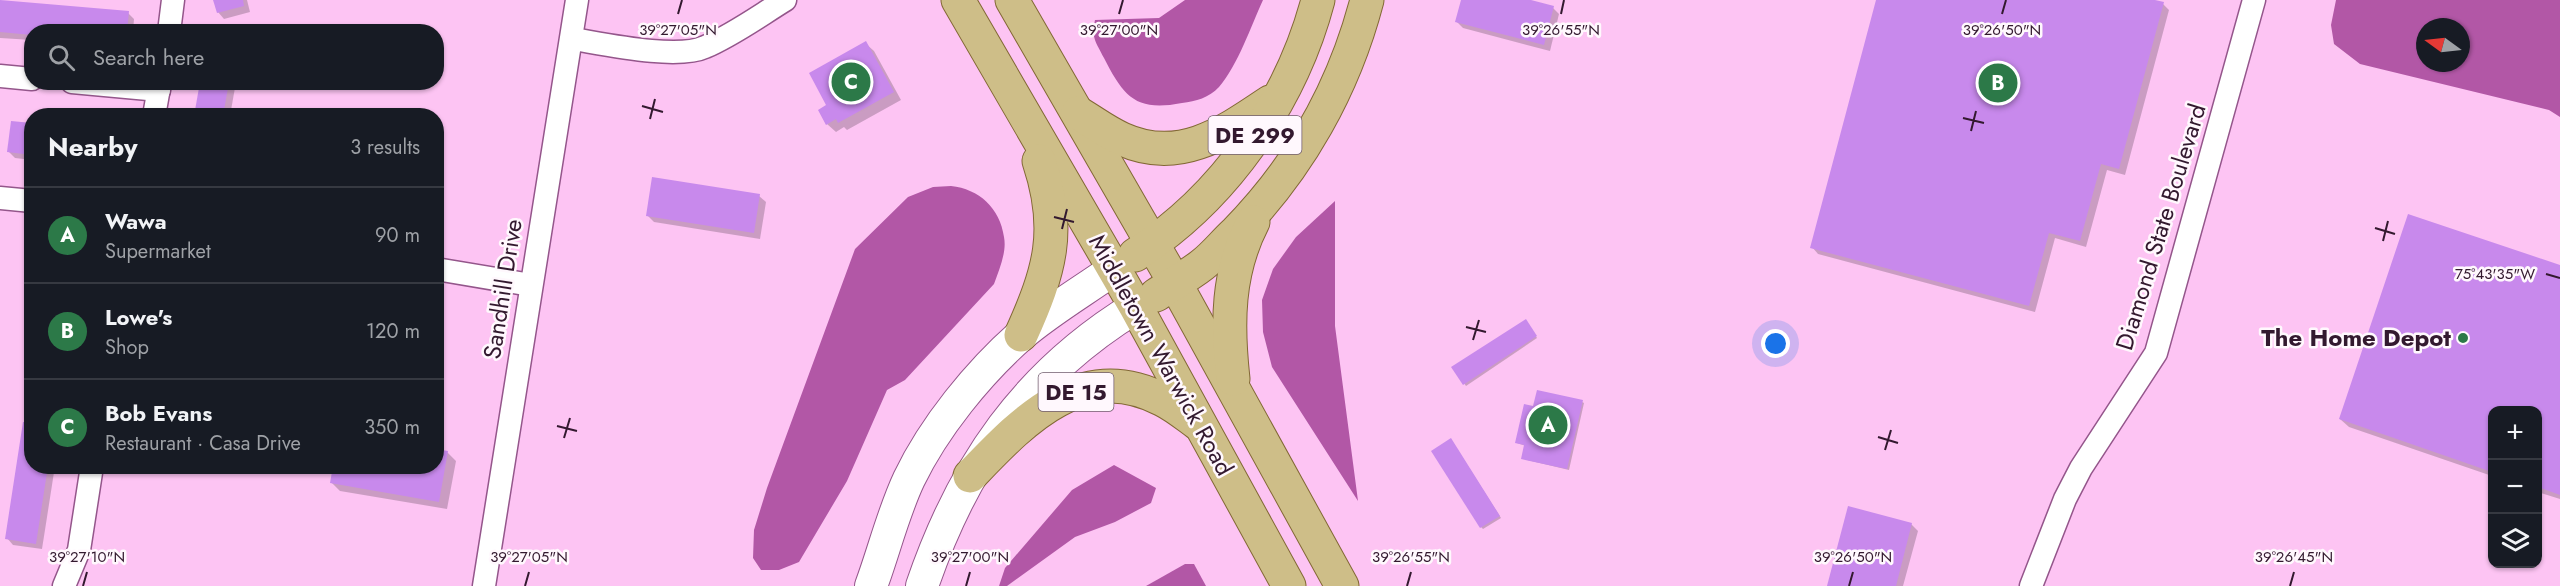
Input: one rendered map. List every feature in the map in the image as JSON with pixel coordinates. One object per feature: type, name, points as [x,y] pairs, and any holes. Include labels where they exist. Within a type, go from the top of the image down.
[{"type":"main road","name":"Middletown Warwick Road","points":[[958,0],[1136,307],[1289,586]]},
{"type":"main road","name":"Middletown Warwick Road","points":[[1012,0],[1175,283],[1342,586]]},
{"type":"main road","name":"DE 299","points":[[1153,244],[1173,229],[1210,193],[1248,146],[1279,96],[1306,38],[1318,0]]},
{"type":"main road","name":"DE 299","points":[[1235,395],[1228,320],[1231,290],[1246,236],[1259,209],[1303,148],[1321,117],[1351,54],[1367,0]]},
{"type":"main road","points":[[1077,112],[1123,139],[1175,149],[1201,142],[1231,128],[1279,96]]},
{"type":"main road","points":[[1021,335],[1042,285],[1048,266],[1052,238],[1046,180],[1024,113]]},
{"type":"main road","points":[[970,476],[998,432],[1024,399],[1073,352],[1114,321],[1203,264],[1259,209]]},
{"type":"main road","points":[[871,586],[892,522],[922,453],[942,423],[985,371],[1021,335],[1153,244]]},
{"type":"main road","name":"DE 15","points":[[921,586],[934,548],[970,476],[1009,436],[1036,413],[1055,401],[1086,388],[1100,386],[1134,390],[1162,399],[1201,426]]},
{"type":"street","points":[[170,24],[173,0]]},
{"type":"street","name":"Sandhill Drive","points":[[484,586],[531,285],[573,39],[577,0]]},
{"type":"street","points":[[573,39],[644,50],[703,48],[785,0]]},
{"type":"street","name":"Diamond State Boulevard","points":[[2031,586],[2065,499],[2081,468],[2156,354],[2254,0]]},
{"type":"street","points":[[0,76],[24,78]]},
{"type":"street","points":[[156,108],[159,90]]},
{"type":"street","points":[[0,198],[24,200]]},
{"type":"street","points":[[444,270],[531,285]]},
{"type":"street","points":[[64,586],[79,550],[91,474]]},
{"type":"shaded area","points":[[1185,0],[1263,0],[1238,57],[1226,78],[1215,91],[1187,102],[1166,105],[1142,103],[1125,92],[1111,72],[1095,40],[1095,20],[1159,18]]},
{"type":"shaded area","points":[[2336,0],[2560,0],[2560,117],[2549,110],[2360,64],[2334,44],[2331,25]]},
{"type":"shaded area","points":[[951,186],[971,191],[979,196],[998,217],[1004,237],[1004,249],[994,284],[905,380],[887,390],[847,481],[799,562],[779,570],[761,570],[753,558],[754,530],[767,488],[855,249],[908,197],[933,187]]},
{"type":"shaded area","points":[[1335,201],[1335,326],[1358,501],[1272,367],[1263,332],[1262,300],[1273,269],[1296,237]]},
{"type":"shaded area","points":[[1114,465],[1156,488],[1151,503],[1115,522],[1075,537],[1007,586],[999,586],[1005,568],[1072,490]]},
{"type":"shaded area","points":[[1185,564],[1194,564],[1206,586],[1146,586]]},
{"type":"building","points":[[0,0],[129,11],[128,24],[24,24],[24,34],[0,32]]},
{"type":"building","points":[[213,0],[243,0],[244,6],[217,13]]},
{"type":"building","points":[[1461,0],[1531,0],[1554,6],[1544,45],[1455,22]]},
{"type":"building","points":[[1876,0],[2155,0],[2164,2],[2119,169],[2101,164],[2080,241],[2049,233],[2029,306],[1810,248]]},
{"type":"building","points":[[866,41],[894,92],[838,123],[836,119],[826,125],[818,110],[826,105],[809,73]]},
{"type":"building","points":[[199,90],[228,90],[224,108],[195,108]]},
{"type":"building","points":[[11,121],[24,122],[24,154],[7,152]]},
{"type":"building","points":[[652,177],[760,194],[754,233],[646,216]]},
{"type":"building","name":"The Home Depot","points":[[2408,214],[2560,265],[2560,495],[2542,488],[2542,406],[2488,406],[2488,471],[2339,419]]},
{"type":"building","points":[[1526,319],[1537,336],[1463,385],[1451,367]]},
{"type":"building","points":[[1537,390],[1583,400],[1567,469],[1521,459],[1524,445],[1515,443],[1524,404],[1533,406]]},
{"type":"building","points":[[24,422],[24,474],[47,474],[36,544],[5,539]]},
{"type":"building","points":[[1451,438],[1500,516],[1480,528],[1431,451]]},
{"type":"building","points":[[444,450],[448,451],[444,474]]},
{"type":"building","points":[[332,474],[444,474],[439,502],[330,483]]},
{"type":"building","points":[[1848,506],[1912,523],[1896,586],[1827,586]]},
{"type":"place","name":"Bob Evans","points":[[851,82]]},
{"type":"place","name":"Lowe's","points":[[1998,83]]},
{"type":"place","name":"The Home Depot","points":[[2463,338]]},
{"type":"place","name":"Wawa","points":[[1548,425]]}]
